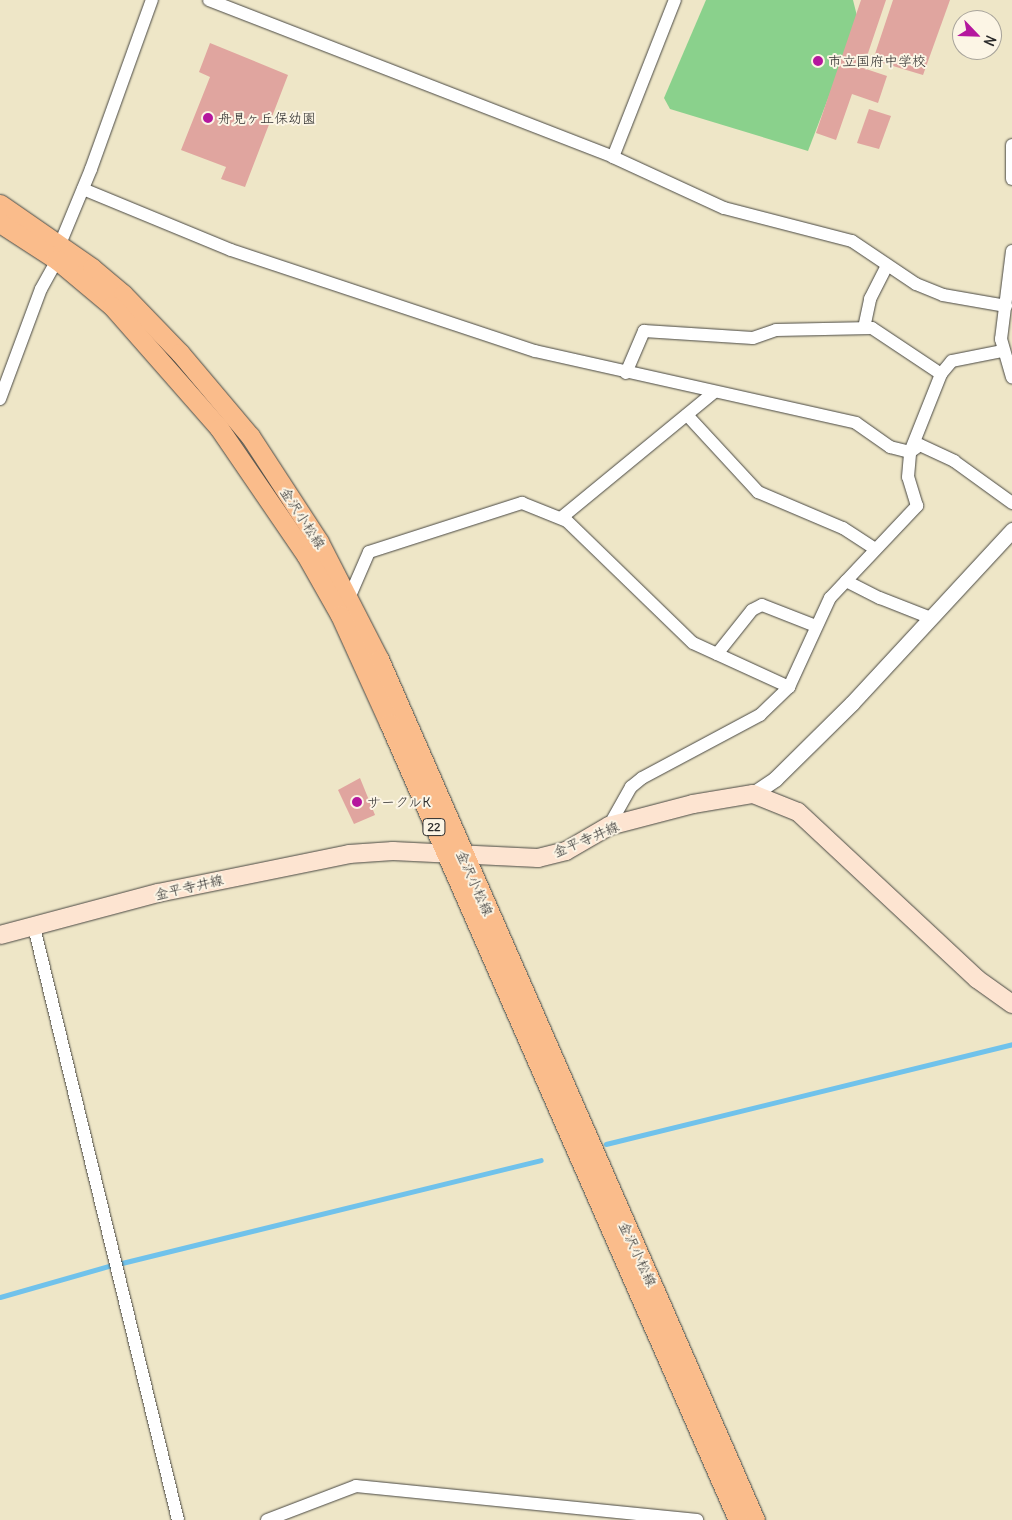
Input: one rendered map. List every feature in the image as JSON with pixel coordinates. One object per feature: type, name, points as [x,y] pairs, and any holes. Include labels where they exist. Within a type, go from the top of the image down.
[{"type":"main road","name":"金沢小松線","points":[[0,204],[59,252],[123,294],[180,352],[250,436],[319,542],[379,659],[454,853],[738,1520]]},
{"type":"main road","name":"金沢小松線","points":[[0,223],[59,252],[112,306],[219,428],[306,555],[352,641],[454,853],[755,1520]]},
{"type":"main road","name":"金平寺井線","points":[[0,935],[158,893],[350,854],[454,853],[500,858],[538,858],[566,851],[609,826],[693,804],[753,794],[774,800],[798,812],[977,979],[1012,1004]]},
{"type":"street","points":[[0,399],[83,189],[152,0]]},
{"type":"street","points":[[209,0],[613,157],[724,208],[852,241],[866,248],[887,266],[943,295],[1006,306]]},
{"type":"street","points":[[613,157],[675,0]]},
{"type":"street","points":[[1012,146],[1012,178]]},
{"type":"street","points":[[83,189],[231,250],[535,351],[713,393],[795,407],[856,423],[890,447],[910,452],[920,445],[954,461],[1012,504]]},
{"type":"street","points":[[1012,251],[1002,351],[1012,377]]},
{"type":"street","points":[[864,328],[870,299],[887,266]]},
{"type":"street","points":[[626,372],[644,331],[753,338],[776,330],[864,328],[885,333],[941,374]]},
{"type":"street","points":[[609,826],[631,787],[642,778],[760,715],[789,687],[830,598],[917,506],[908,477],[910,452],[941,374],[952,361],[1002,351]]},
{"type":"street","points":[[561,518],[713,393]]},
{"type":"street","points":[[687,415],[758,492],[843,528],[875,549]]},
{"type":"street","points":[[349,598],[369,552],[522,503],[561,518],[693,644],[789,687]]},
{"type":"street","points":[[753,794],[775,779],[852,704],[1012,530]]},
{"type":"street","points":[[846,581],[880,598],[931,618]]},
{"type":"street","points":[[717,654],[752,610],[762,605],[816,626]]},
{"type":"street","points":[[34,927],[178,1520]]},
{"type":"street","points":[[268,1520],[356,1486],[697,1520]]},
{"type":"green space","points":[[706,0],[853,0],[858,20],[808,151],[670,109],[664,98]]},
{"type":"building","points":[[861,0],[886,0],[863,68],[887,76],[878,103],[852,94],[836,140],[816,133]]},
{"type":"building","points":[[893,0],[950,0],[923,75],[873,60]]},
{"type":"building","points":[[210,43],[288,75],[245,187],[221,179],[226,167],[181,150],[210,77],[199,72]]},
{"type":"building","points":[[869,109],[891,116],[879,149],[857,143]]},
{"type":"building","name":"サークルK","points":[[360,778],[375,815],[354,824],[338,790]]},
{"type":"waterway","points":[[606,1144],[1012,1044]]},
{"type":"waterway","points":[[122,1263],[541,1160]]},
{"type":"waterway","points":[[0,1297],[109,1266]]},
{"type":"place","name":"市立国府中学校","points":[[818,61]]},
{"type":"place","name":"舟見ヶ丘保幼園","points":[[208,118]]},
{"type":"place","name":"サークルK","points":[[357,802]]}]
